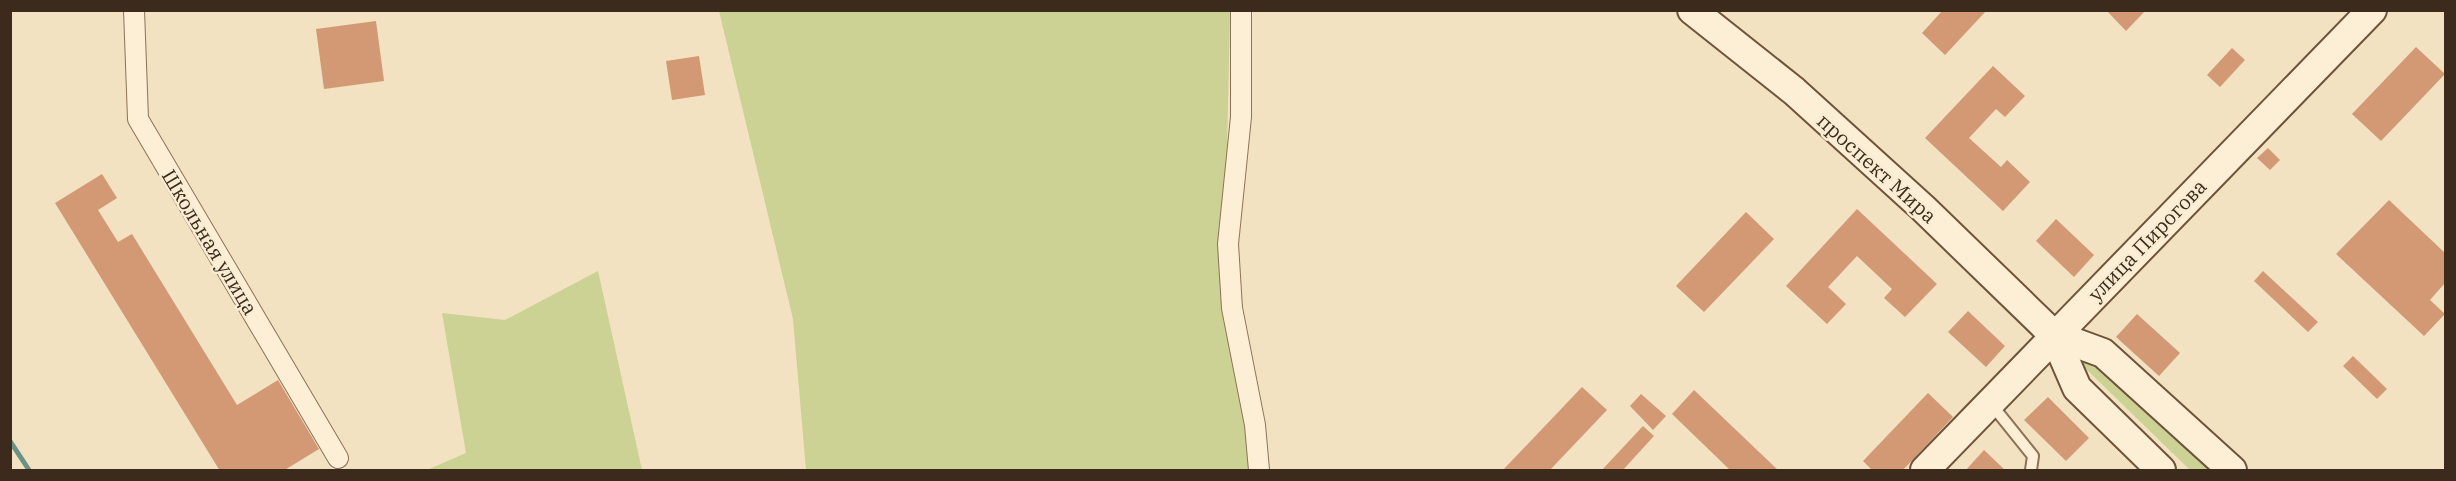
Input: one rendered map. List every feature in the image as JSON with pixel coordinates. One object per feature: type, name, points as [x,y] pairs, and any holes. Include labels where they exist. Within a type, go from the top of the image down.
[{"type":"street","name":"Школьная улица","points":[[134,10],[138,119],[338,458]]},
{"type":"street","points":[[1241,10],[1241,117],[1228,244],[1232,308],[1255,425],[1259,471]]},
{"type":"street","name":"проспект Мира","points":[[1692,10],[1794,91],[1923,208],[2054,334],[2103,353],[2232,471]]},
{"type":"street","name":"улица Пирогова","points":[[1925,471],[2054,334],[2372,10]]},
{"type":"street","name":"проспект Мира","points":[[2054,334],[2077,388],[2161,471]]},
{"type":"lane","points":[[1989,403],[2034,456],[2031,471]]},
{"type":"green space","points":[[719,11],[1230,11],[1224,287],[1251,470],[806,470],[793,319]]},
{"type":"green space","points":[[598,271],[642,470],[427,470],[466,453],[442,313],[505,320]]},
{"type":"green space","points":[[2098,356],[2221,470],[2190,470],[2081,364]]},
{"type":"building","points":[[1943,10],[1987,10],[1945,55],[1922,33]]},
{"type":"building","points":[[2106,10],[2146,10],[2126,31]]},
{"type":"building","points":[[376,21],[384,81],[324,89],[316,29]]},
{"type":"building","points":[[2416,47],[2445,74],[2381,141],[2352,114]]},
{"type":"building","points":[[2232,48],[2245,60],[2220,87],[2207,75]]},
{"type":"building","points":[[699,56],[705,95],[672,100],[666,61]]},
{"type":"building","points":[[1993,66],[2025,96],[2005,117],[1996,109],[1969,138],[2001,167],[2007,160],[2030,182],[2003,211],[1925,138]]},
{"type":"building","points":[[2268,148],[2280,160],[2270,170],[2257,158]]},
{"type":"building","points":[[102,174],[117,198],[98,210],[118,242],[132,234],[237,405],[278,380],[319,449],[283,471],[220,471],[55,203]]},
{"type":"building","points":[[2389,200],[2445,253],[2445,283],[2430,300],[2445,314],[2424,336],[2336,254]]},
{"type":"building","points":[[1857,209],[1937,284],[1905,317],[1884,298],[1892,289],[1857,256],[1828,287],[1846,304],[1827,324],[1786,286]]},
{"type":"building","points":[[1746,212],[1774,239],[1704,312],[1676,286]]},
{"type":"building","points":[[2056,219],[2094,255],[2074,277],[2036,241]]},
{"type":"building","points":[[2263,271],[2318,322],[2308,332],[2254,281]]},
{"type":"building","points":[[1968,311],[2005,346],[1986,367],[1948,332]]},
{"type":"building","points":[[2137,314],[2180,353],[2159,376],[2116,337]]},
{"type":"building","points":[[2353,356],[2387,389],[2377,399],[2343,366]]},
{"type":"building","points":[[1582,387],[1607,410],[1549,471],[1502,471]]},
{"type":"building","points":[[1694,390],[1779,471],[1731,471],[1672,414]]},
{"type":"building","points":[[1928,393],[1953,417],[1902,471],[1873,471],[1863,461]]},
{"type":"building","points":[[1641,394],[1666,416],[1653,430],[1630,406]]},
{"type":"building","points":[[2048,397],[2089,438],[2066,461],[2024,420]]},
{"type":"building","points":[[1643,426],[1654,436],[1622,471],[1601,471]]},
{"type":"building","points":[[1984,450],[2006,471],[1965,471]]},
{"type":"waterway","points":[[10,441],[29,470]]}]
